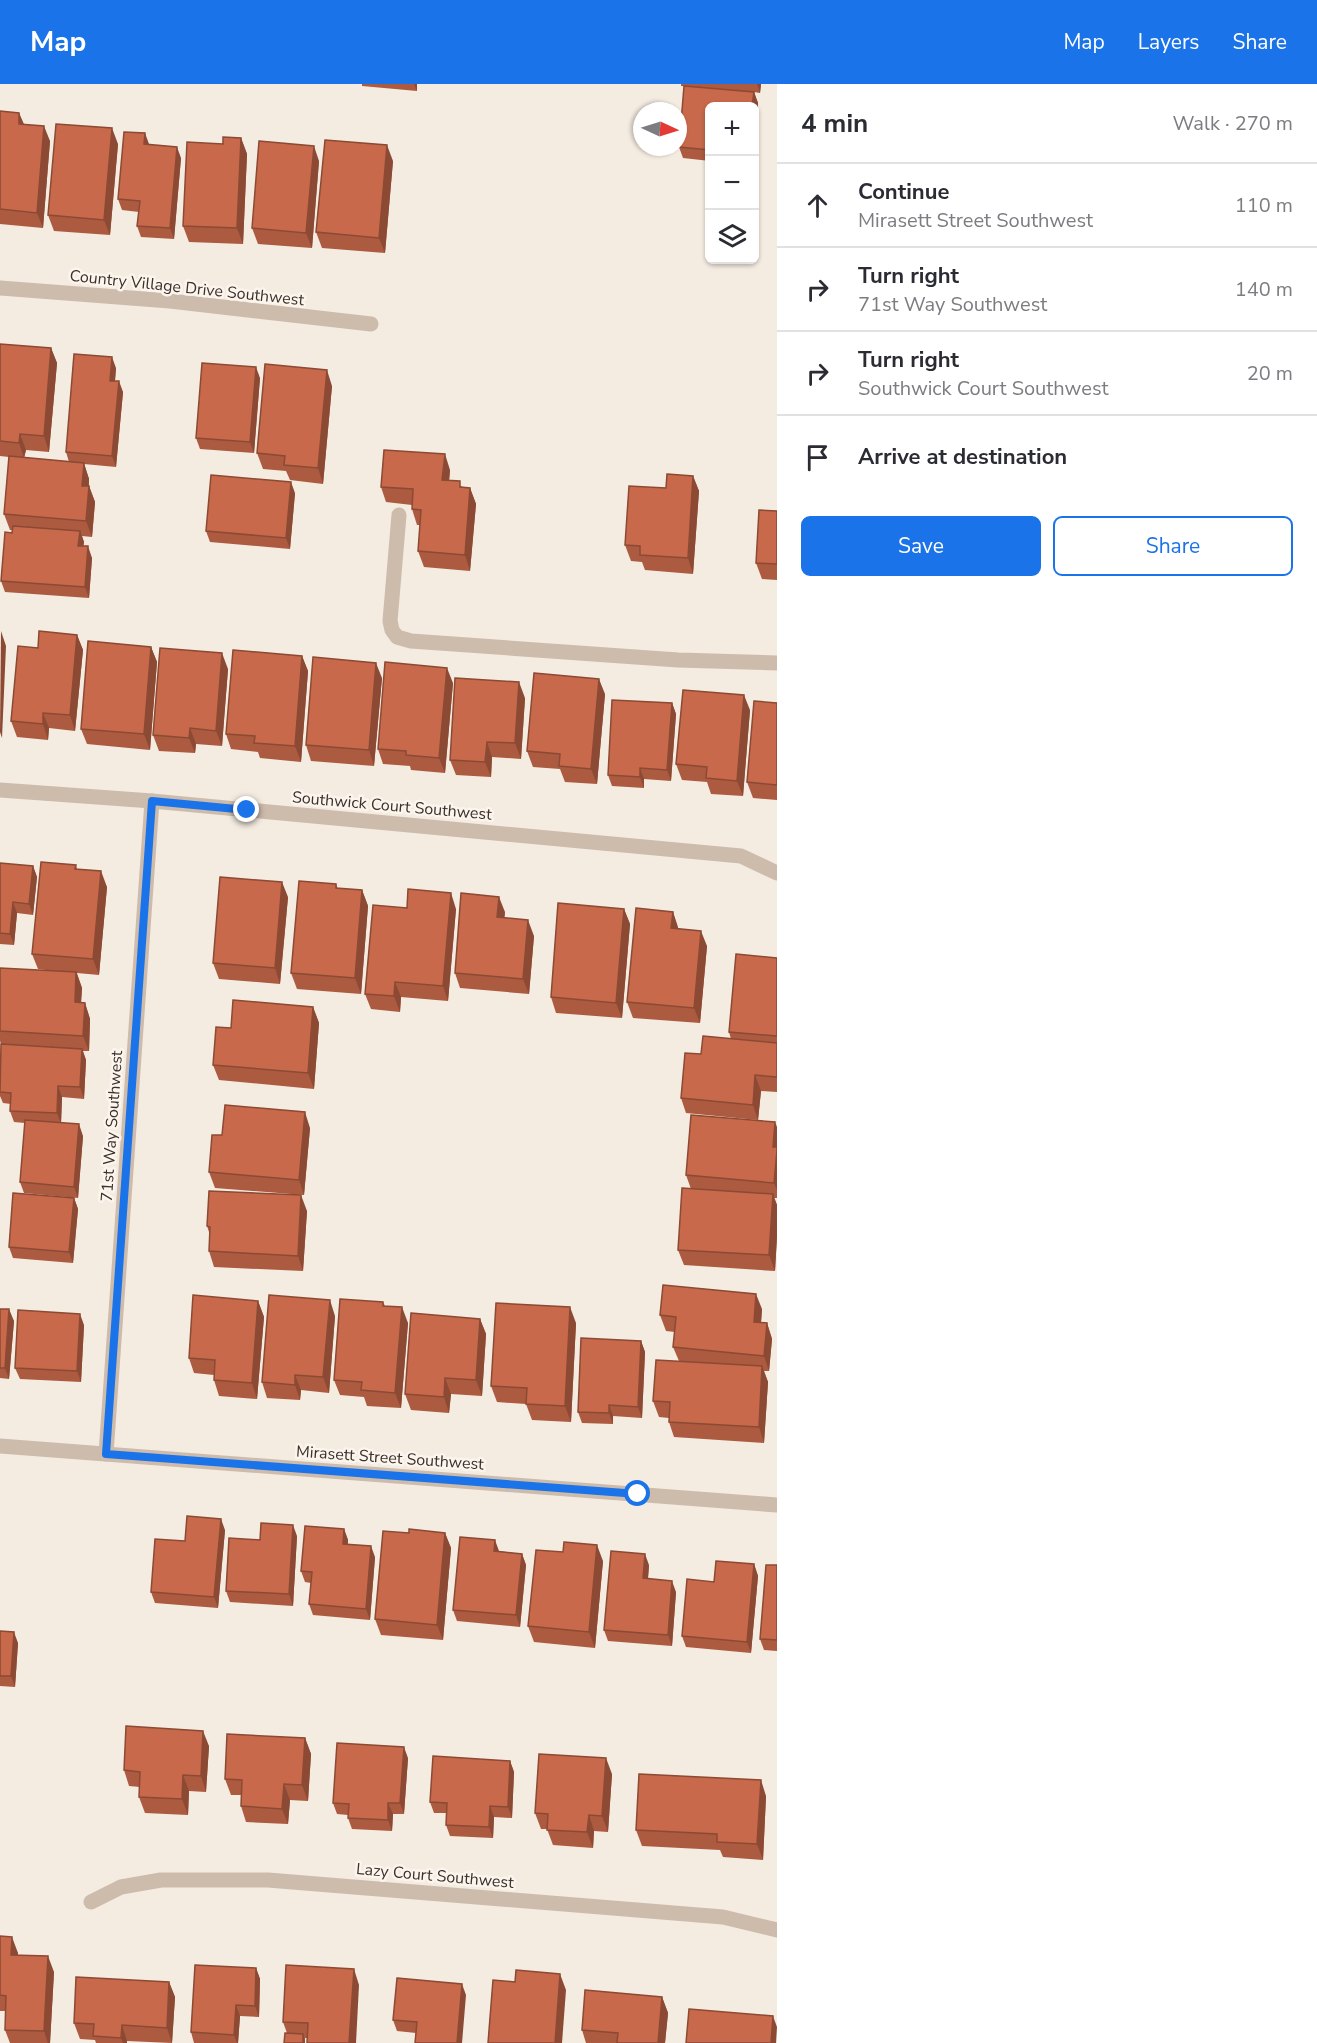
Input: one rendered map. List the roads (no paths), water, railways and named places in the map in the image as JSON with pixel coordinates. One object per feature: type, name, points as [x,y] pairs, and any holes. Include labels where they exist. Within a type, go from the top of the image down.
[{"type":"street","name":"Country Village Drive Southwest","points":[[0,288],[170,301],[371,324]]},
{"type":"street","points":[[399,515],[390,621],[397,637],[411,641],[678,660],[777,663]]},
{"type":"street","name":"Southwick Court Southwest","points":[[0,790],[152,801],[741,856],[777,873]]},
{"type":"street","name":"71st Way Southwest","points":[[106,1454],[152,801]]},
{"type":"street","name":"Mirasett Street Southwest","points":[[0,1446],[777,1505]]},
{"type":"street","name":"Lazy Court Southwest","points":[[91,1902],[121,1887],[161,1880],[268,1880],[723,1917],[777,1930]]}]
